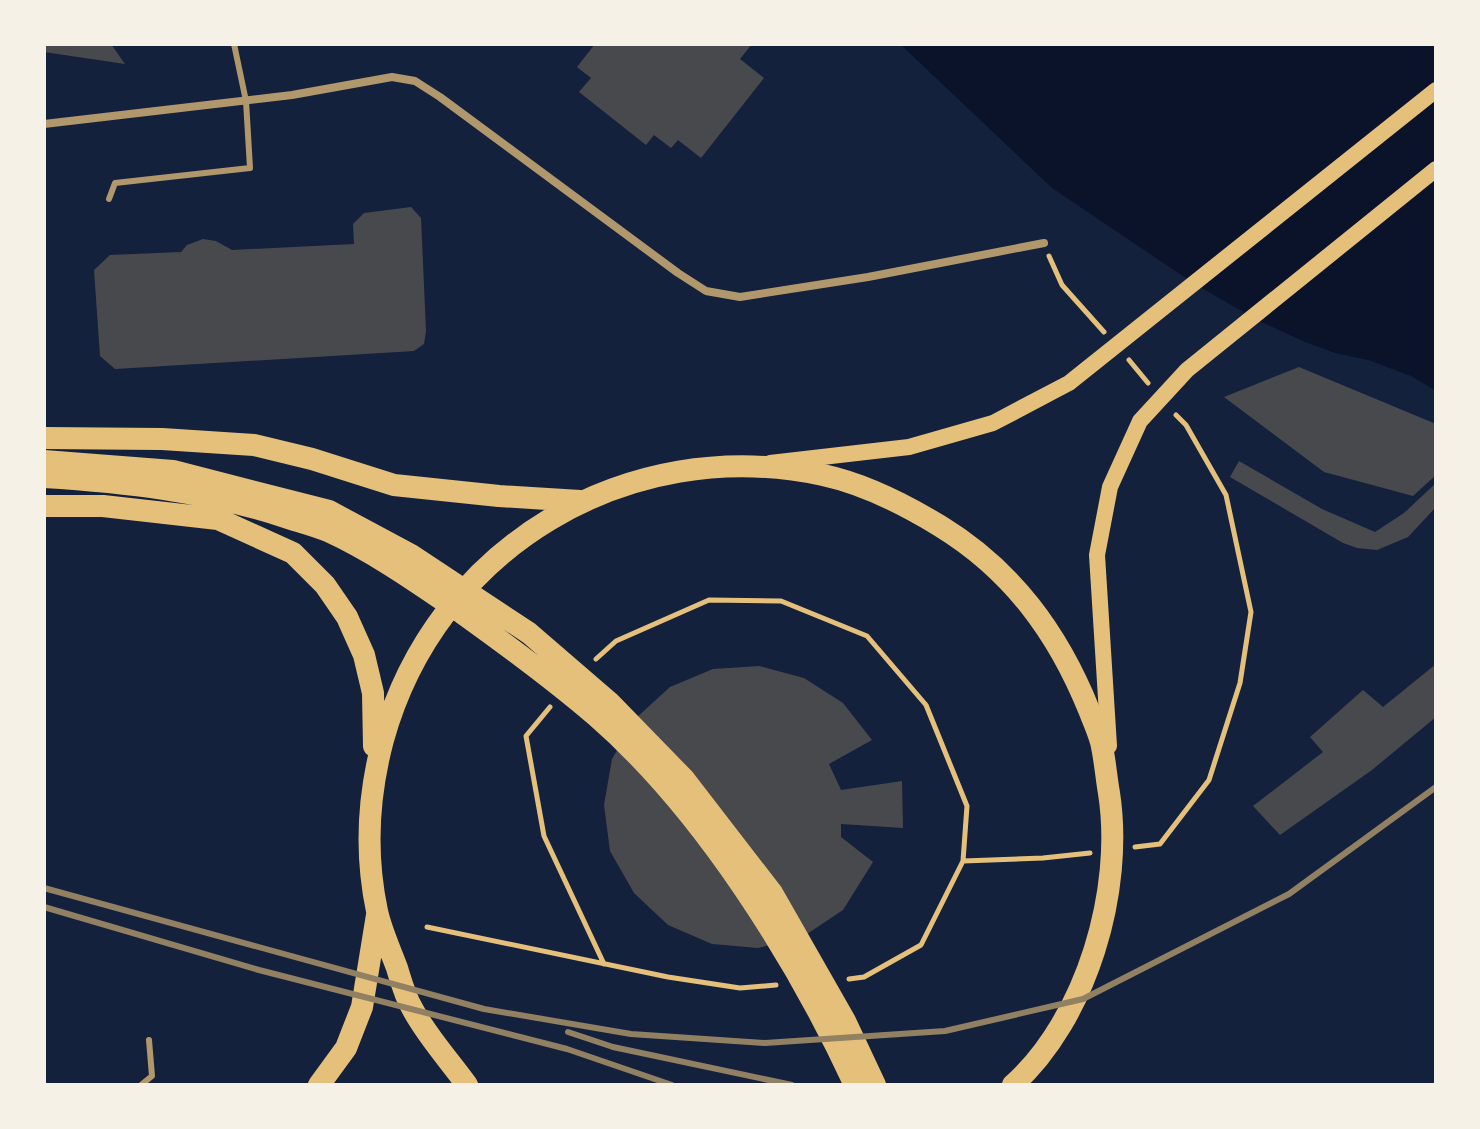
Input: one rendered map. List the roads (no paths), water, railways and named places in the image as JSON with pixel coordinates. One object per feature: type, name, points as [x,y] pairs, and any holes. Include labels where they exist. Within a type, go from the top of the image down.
[{"type":"highway","points":[[44,438],[162,439],[254,445],[312,459],[394,485],[580,501]]},
{"type":"highway","points":[[44,461],[104,463],[173,471],[329,511],[411,555],[529,633],[609,702],[684,779],[772,893],[845,1021],[875,1085]]},
{"type":"highway","points":[[374,772],[393,703],[424,640],[467,584],[520,537],[580,501],[633,481],[688,469],[744,465],[824,475],[900,501],[969,543],[1027,599],[1071,665],[1101,740],[1113,819],[1110,889],[1093,957],[1064,1021],[1017,1083]]},
{"type":"highway","points":[[44,477],[105,481],[235,501],[327,531],[401,571],[512,648],[598,718],[669,791],[748,894],[826,1023],[855,1085]]},
{"type":"highway","points":[[44,506],[103,506],[218,519],[293,553],[325,585],[347,617],[364,655],[373,693],[374,772],[369,843],[377,915],[411,1008],[467,1085]]},
{"type":"highway","points":[[319,1085],[346,1048],[362,1007],[377,915]]},
{"type":"main road","points":[[744,465],[909,447],[993,423],[1069,383],[1436,90]]},
{"type":"main road","points":[[1113,819],[1097,555],[1110,487],[1140,421],[1187,370],[1436,169]]},
{"type":"street","points":[[44,124],[246,101],[392,77],[415,81],[706,291],[740,297],[868,277],[1044,243]]},
{"type":"lane","points":[[109,199],[115,183],[250,168],[246,101],[234,44]]},
{"type":"lane","points":[[141,1085],[152,1076],[149,1040]]},
{"type":"water","points":[[900,44],[1436,44],[1436,391],[1411,376],[1305,342],[1259,321],[1193,283],[1052,188]]},
{"type":"railway","points":[[44,888],[484,1009],[631,1034],[765,1043],[945,1031],[1083,999],[1289,894],[1436,787]]},
{"type":"railway","points":[[44,907],[259,970],[567,1049],[672,1085]]},
{"type":"railway","points":[[568,1032],[613,1047],[792,1085]]}]
